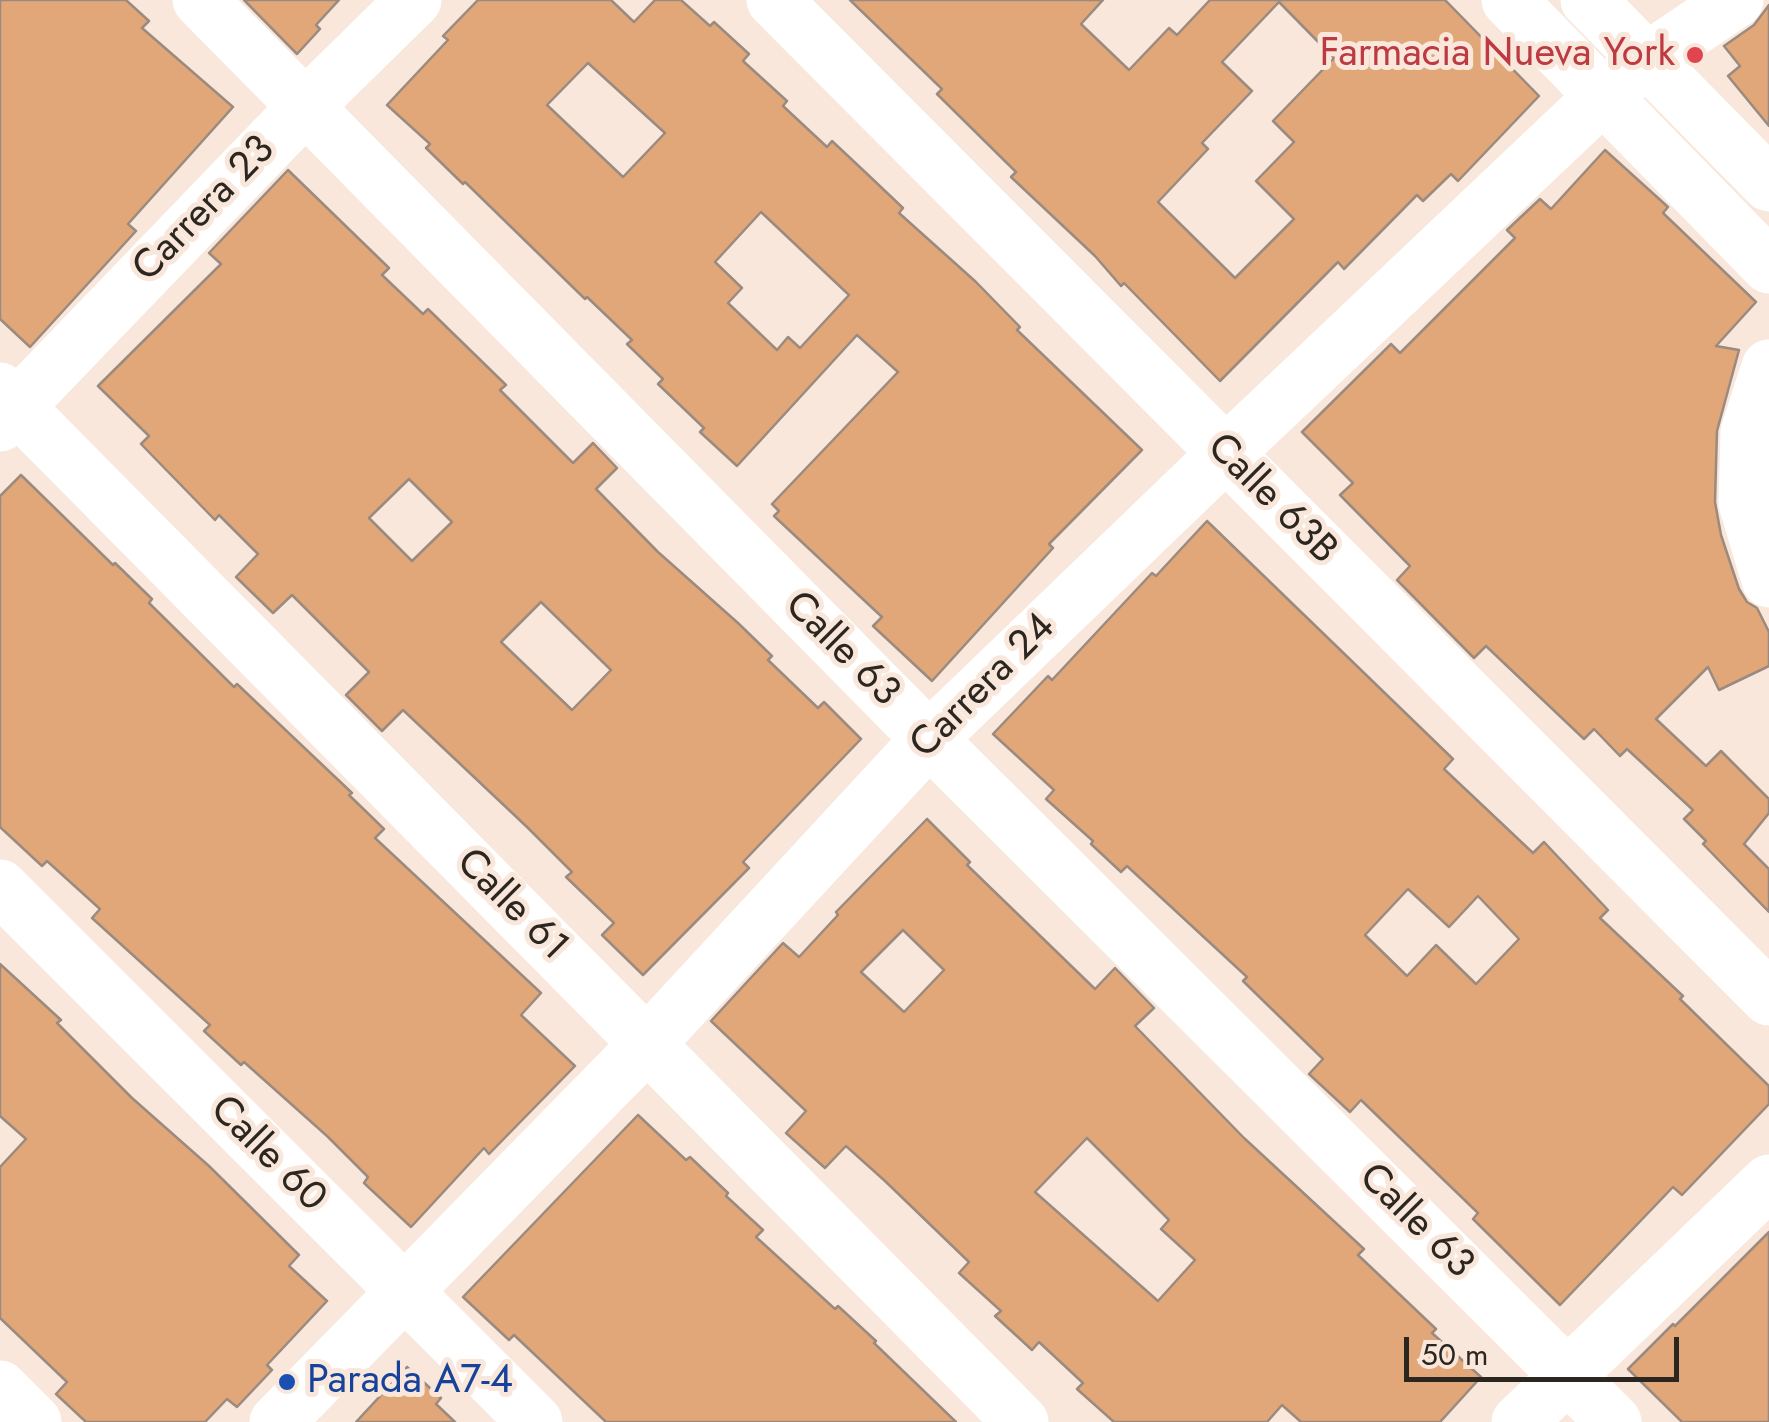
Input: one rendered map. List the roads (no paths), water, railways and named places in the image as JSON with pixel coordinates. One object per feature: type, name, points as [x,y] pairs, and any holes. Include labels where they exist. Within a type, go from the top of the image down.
[{"type":"street","name":"Calle 63","points":[[200,0],[929,739],[1614,1422]]},
{"type":"street","name":"Carrera 23","points":[[5,407],[414,0]]},
{"type":"street","name":"Calle 63B","points":[[774,0],[1769,998]]},
{"type":"street","points":[[1508,0],[1769,266]]},
{"type":"street","points":[[1588,0],[1769,184]]},
{"type":"street","name":"Carrera 24","points":[[276,1422],[647,1044],[929,739],[1603,96],[1736,0]]},
{"type":"street","points":[[1769,367],[1748,432],[1746,503],[1769,580]]},
{"type":"street","name":"Calle 61","points":[[5,407],[647,1044],[1021,1422]]},
{"type":"street","name":"Calle 60","points":[[0,887],[536,1422]]},
{"type":"street","points":[[1520,1422],[1769,1182]]},
{"type":"street","points":[[0,1388],[34,1422]]},
{"type":"place","name":"Farmacia Nueva York","points":[[1695,55]]},
{"type":"place","name":"Parada A7-4","points":[[287,1382]]}]
